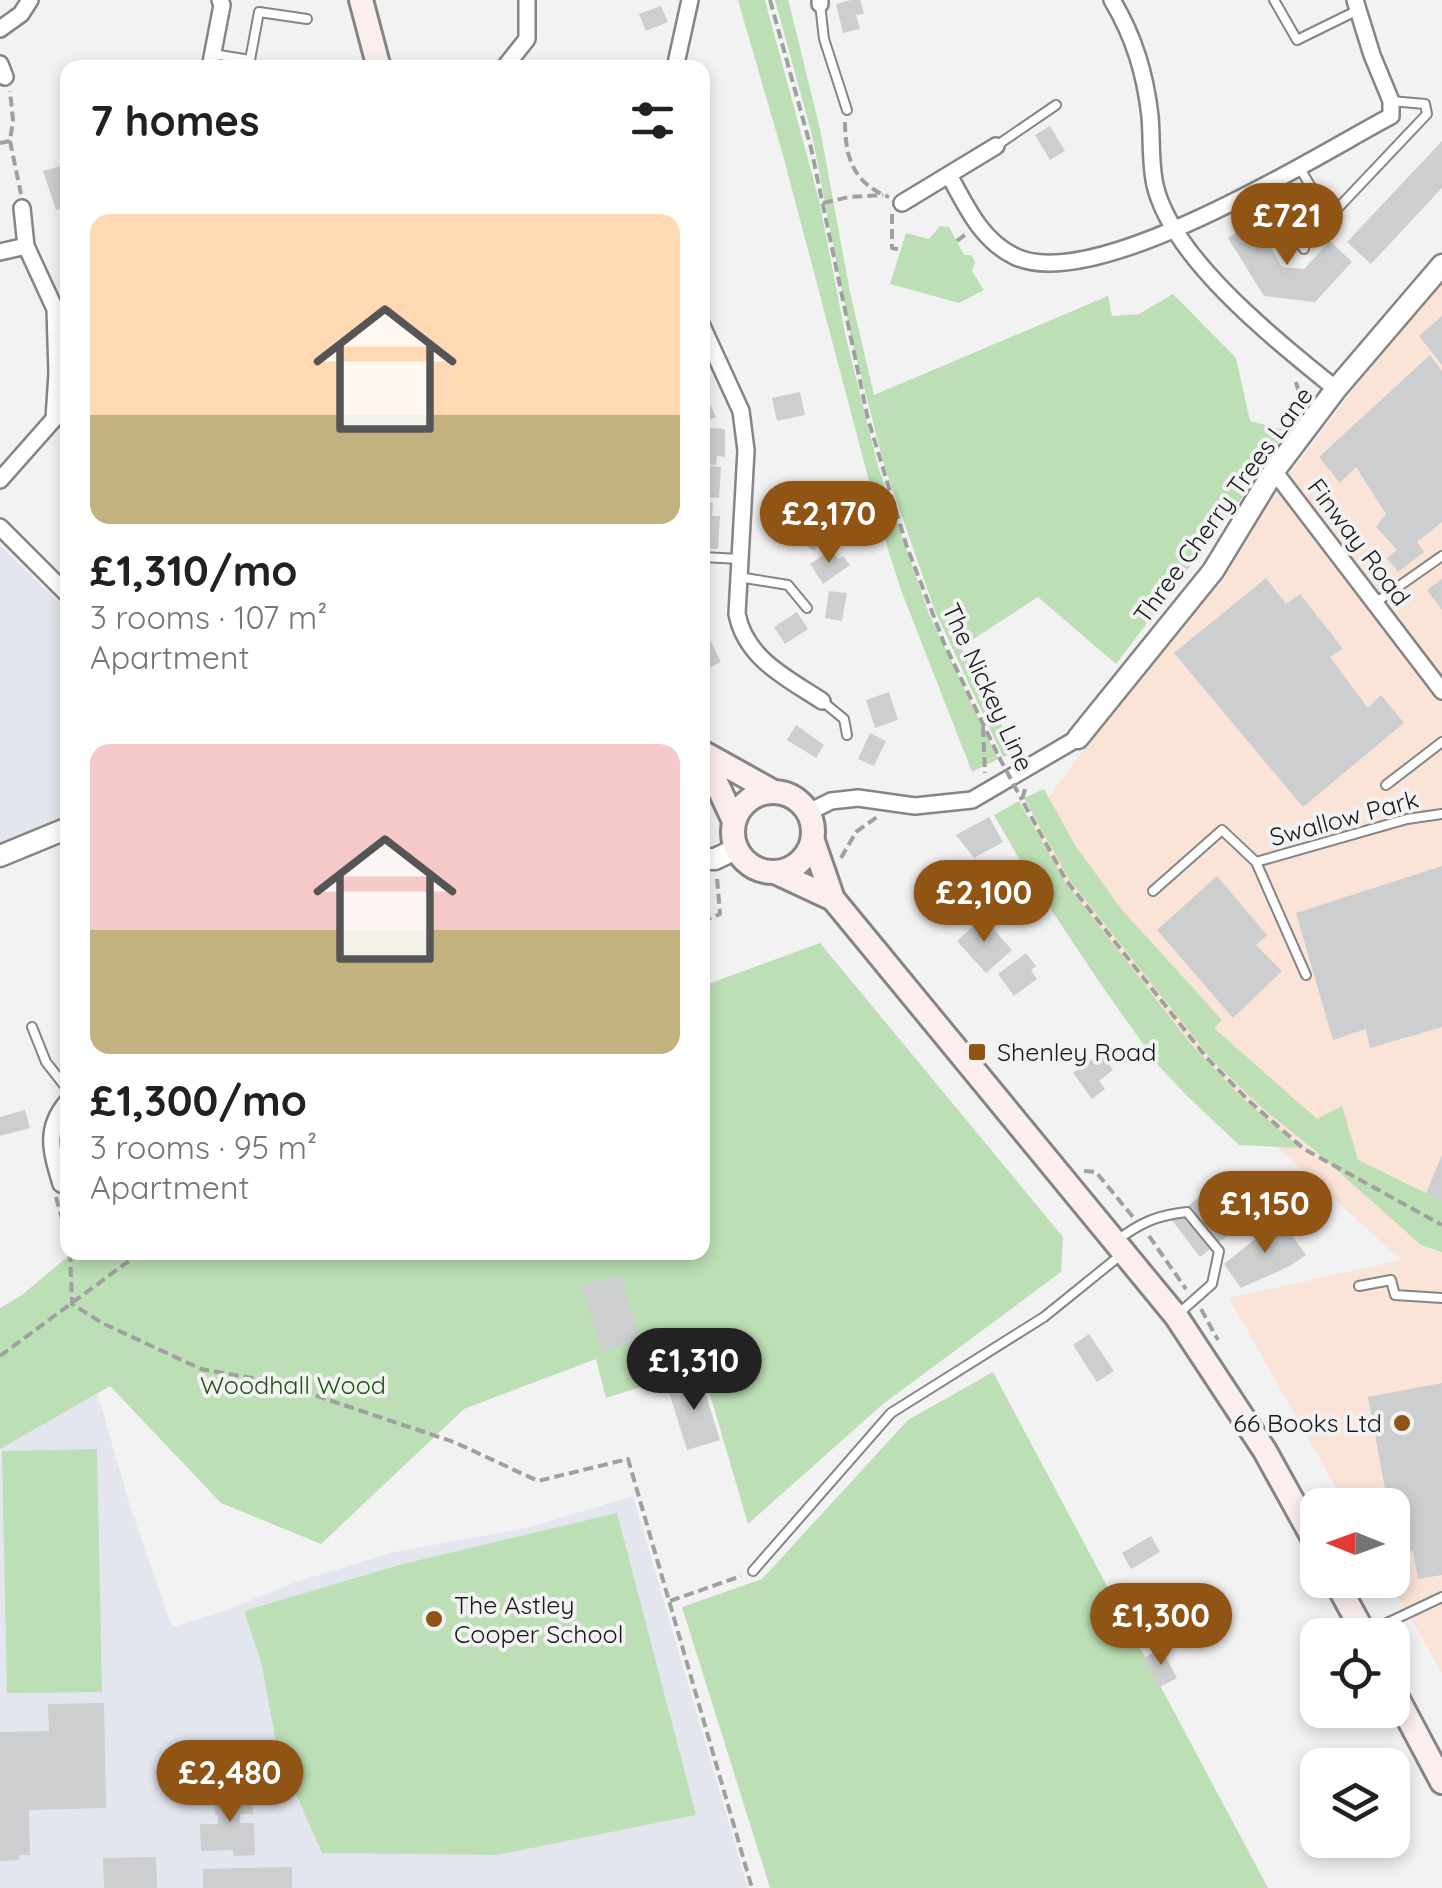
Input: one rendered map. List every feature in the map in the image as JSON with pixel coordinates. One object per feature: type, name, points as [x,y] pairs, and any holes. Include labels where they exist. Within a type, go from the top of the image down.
[{"type":"main road","points":[[360,0],[377,60]]},
{"type":"main road","points":[[710,756],[772,791],[793,796],[809,812],[813,840],[833,899],[1176,1316],[1265,1452],[1300,1515]]},
{"type":"main road","points":[[710,769],[734,821]]},
{"type":"main road","points":[[772,791],[748,800],[718,855],[774,872],[833,899]]},
{"type":"main road","points":[[774,872],[797,865],[806,857],[813,840]]},
{"type":"main road","points":[[1410,1722],[1442,1782]]},
{"type":"street","points":[[0,29],[21,14],[30,0]]},
{"type":"street","points":[[211,60],[220,0]]},
{"type":"street","points":[[510,60],[526,39],[528,0]]},
{"type":"street","points":[[678,60],[690,0]]},
{"type":"street","points":[[1112,0],[1139,55],[1150,120],[1150,160],[1156,189],[1174,231],[1198,265],[1336,390]]},
{"type":"street","points":[[948,175],[986,236],[1016,258],[1038,264],[1087,261],[1174,231],[1391,116],[1391,100],[1357,5]]},
{"type":"street","points":[[902,203],[996,146]]},
{"type":"street","points":[[22,208],[26,246],[54,310],[60,408]]},
{"type":"street","points":[[0,252],[26,246]]},
{"type":"street","name":"Three Cherry Trees Lane","points":[[809,812],[831,801],[858,798],[915,806],[972,800],[1078,738],[1213,571],[1274,471],[1336,390],[1442,265]]},
{"type":"street","points":[[710,352],[742,411],[746,450],[736,614],[741,635],[761,660],[822,701]]},
{"type":"street","points":[[0,480],[60,420]]},
{"type":"street","name":"Finway Road","points":[[1274,471],[1442,691]]},
{"type":"street","points":[[0,526],[60,587]]},
{"type":"street","points":[[792,702],[802,688]]},
{"type":"street","points":[[0,856],[60,831]]},
{"type":"street","points":[[60,1110],[53,1118],[52,1153],[60,1184]]},
{"type":"lane","points":[[1274,0],[1296,40],[1357,5]]},
{"type":"lane","points":[[820,2],[824,39],[847,110]]},
{"type":"lane","points":[[211,60],[250,60],[259,12],[307,20]]},
{"type":"lane","points":[[1298,166],[1325,210],[1339,207],[1426,114],[1424,104],[1391,100]]},
{"type":"lane","points":[[996,146],[1056,105]]},
{"type":"lane","points":[[1263,184],[1304,249]]},
{"type":"lane","points":[[1374,603],[1442,556]]},
{"type":"lane","points":[[710,558],[740,560]]},
{"type":"lane","points":[[739,577],[788,586],[807,608]]},
{"type":"lane","points":[[822,701],[844,719],[847,735]]},
{"type":"lane","points":[[1386,785],[1442,742]]},
{"type":"lane","name":"Swallow Park","points":[[1256,862],[1407,818],[1442,814]]},
{"type":"lane","name":"Swallow Park","points":[[1153,891],[1222,830],[1256,862],[1306,975]]},
{"type":"lane","points":[[32,1026],[46,1062],[60,1080]]},
{"type":"lane","points":[[754,1572],[891,1413],[1044,1317],[1140,1223],[1159,1214],[1187,1212],[1219,1251],[1212,1284],[1176,1316]]},
{"type":"lane","points":[[1358,1286],[1391,1280],[1394,1295],[1442,1298]]},
{"type":"lane","points":[[1393,1618],[1442,1597]]},
{"type":"path","name":"The Nickey Line","points":[[770,0],[811,148],[868,420],[906,546],[944,644],[1022,800],[1066,880],[1206,1057],[1304,1149],[1442,1224]]},
{"type":"path","points":[[3,70],[12,96],[10,141],[21,184],[22,208]]},
{"type":"path","points":[[847,110],[845,147],[855,176],[892,199],[892,248],[901,250]]},
{"type":"path","points":[[0,143],[10,141]]},
{"type":"path","points":[[822,203],[883,195]]},
{"type":"path","points":[[1296,382],[1302,395],[1299,410]]},
{"type":"path","points":[[982,722],[986,792]]},
{"type":"path","points":[[840,860],[856,832],[898,804]]},
{"type":"path","points":[[710,918],[720,914],[718,855]]},
{"type":"path","points":[[1076,1170],[1096,1172],[1126,1209]]},
{"type":"path","points":[[60,1184],[56,1197],[60,1212]]},
{"type":"path","points":[[1152,1242],[1185,1287]]},
{"type":"path","points":[[70,1260],[72,1304]]},
{"type":"path","points":[[0,1356],[130,1260]]},
{"type":"path","points":[[72,1304],[102,1323],[201,1369],[275,1382],[454,1442],[538,1481],[628,1459],[752,1888]]},
{"type":"path","points":[[670,1601],[754,1572]]},
{"type":"shaded area","points":[[1442,271],[1442,1673],[1399,1598],[1410,1598],[1410,1488],[1336,1488],[1229,1298],[1401,1260],[1253,1125],[1014,843]]},
{"type":"shaded area","points":[[0,545],[60,603],[60,822],[0,844]]},
{"type":"shaded area","name":"The Astley Cooper School","points":[[85,1350],[130,1506],[172,1627],[394,1552],[527,1528],[633,1496],[748,1888],[0,1888],[0,1421]]},
{"type":"green space","points":[[738,0],[765,0],[819,200],[846,338],[878,466],[929,614],[998,759],[972,772],[901,590],[882,530]]},
{"type":"green space","points":[[775,0],[789,3],[820,129],[850,292],[874,395],[1108,296],[1112,316],[1139,314],[1173,294],[1236,358],[1250,421],[1288,431],[1116,664],[1038,597],[961,647],[1016,752],[1003,757],[935,611],[884,465],[851,337],[812,135]]},
{"type":"green space","points":[[940,226],[949,227],[964,255],[971,255],[975,262],[972,271],[984,290],[959,303],[890,284],[906,233],[929,239]]},
{"type":"green space","points":[[1044,789],[1075,845],[1122,910],[1222,1020],[1214,1028],[1317,1119],[1342,1106],[1358,1160],[1442,1201],[1442,1252],[1421,1245],[1212,1060],[1069,879],[1024,798]]},
{"type":"green space","points":[[1019,801],[1065,882],[1190,1043],[1240,1096],[1301,1148],[1239,1145],[1158,1065],[1032,881],[994,815]]},
{"type":"green space","name":"Woodhall Wood","points":[[820,943],[1063,1237],[1061,1272],[883,1404],[748,1524],[702,1367],[606,1398],[596,1359],[464,1409],[321,1544],[221,1503],[110,1386],[0,1449],[0,1308],[64,1260],[710,1260],[710,983]]},
{"type":"green space","points":[[993,1372],[1268,1888],[770,1888],[682,1607],[762,1579],[908,1420]]},
{"type":"green space","points":[[97,1449],[102,1692],[7,1693],[2,1451]]},
{"type":"green space","points":[[617,1513],[696,1815],[497,1855],[322,1853],[278,1753],[261,1661],[244,1611],[399,1565]]},
{"type":"building","points":[[860,0],[864,14],[856,15],[860,29],[843,33],[836,4]]},
{"type":"building","points":[[661,6],[668,22],[646,31],[639,14]]},
{"type":"building","points":[[1050,126],[1065,151],[1050,160],[1035,135]]},
{"type":"building","points":[[1442,141],[1442,188],[1371,264],[1347,242]]},
{"type":"building","points":[[60,166],[60,209],[56,210],[43,171]]},
{"type":"building","points":[[1255,221],[1282,267],[1304,269],[1330,241],[1352,262],[1315,302],[1264,296],[1228,238]]},
{"type":"building","points":[[1442,316],[1442,365],[1419,336]]},
{"type":"building","points":[[1430,355],[1442,371],[1442,522],[1417,542],[1424,552],[1398,572],[1387,558],[1397,550],[1376,527],[1386,514],[1356,467],[1340,483],[1319,457]]},
{"type":"building","points":[[800,392],[805,415],[777,421],[772,398]]},
{"type":"building","points":[[710,428],[725,429],[725,457],[717,456],[716,465],[710,465]]},
{"type":"building","points":[[710,466],[721,467],[719,498],[710,497]]},
{"type":"building","points":[[710,503],[712,516],[720,516],[718,549],[710,548]]},
{"type":"building","points":[[805,515],[828,530],[814,551],[792,536]]},
{"type":"building","points":[[832,549],[838,559],[843,556],[850,565],[823,584],[810,564]]},
{"type":"building","points":[[1266,578],[1286,604],[1300,594],[1343,649],[1330,657],[1368,708],[1381,695],[1404,723],[1303,807],[1174,653]]},
{"type":"building","points":[[1442,579],[1442,610],[1427,590]]},
{"type":"building","points":[[829,591],[847,593],[842,621],[825,618]]},
{"type":"building","points":[[797,612],[808,629],[785,644],[774,627]]},
{"type":"building","points":[[710,640],[721,662],[710,667]]},
{"type":"building","points":[[889,692],[898,720],[875,728],[866,700]]},
{"type":"building","points":[[796,725],[824,745],[816,758],[787,740]]},
{"type":"building","points":[[870,733],[886,741],[874,766],[858,759]]},
{"type":"building","points":[[989,817],[1003,842],[974,858],[956,835]]},
{"type":"building","points":[[1442,866],[1442,1027],[1370,1048],[1366,1029],[1333,1040],[1296,913]]},
{"type":"building","points":[[1217,876],[1267,935],[1256,945],[1282,971],[1233,1018],[1157,930]]},
{"type":"building","points":[[983,917],[1012,950],[986,973],[957,941]]},
{"type":"building","points":[[1026,953],[1036,966],[1031,970],[1037,979],[1014,996],[998,974]]},
{"type":"building","points":[[1101,1053],[1113,1070],[1099,1081],[1105,1089],[1092,1099],[1073,1073]]},
{"type":"building","points":[[25,1110],[30,1128],[0,1136],[0,1117]]},
{"type":"building","points":[[1442,1155],[1442,1201],[1426,1194]]},
{"type":"building","points":[[1226,1176],[1256,1214],[1200,1257],[1171,1219]]},
{"type":"building","points":[[1280,1219],[1306,1255],[1241,1288],[1224,1264]]},
{"type":"building","points":[[620,1274],[640,1340],[602,1352],[581,1286]]},
{"type":"building","points":[[1089,1334],[1114,1371],[1097,1382],[1073,1345]]},
{"type":"building","points":[[700,1376],[720,1440],[687,1450],[667,1386]]},
{"type":"building","points":[[1442,1383],[1442,1575],[1418,1579],[1413,1551],[1410,1552],[1410,1488],[1385,1488],[1368,1397]]},
{"type":"building","points":[[1151,1536],[1160,1552],[1131,1569],[1122,1553]]},
{"type":"building","points":[[1161,1648],[1177,1678],[1160,1687],[1144,1658]]},
{"type":"building","points":[[104,1703],[106,1808],[29,1810],[30,1855],[0,1861],[0,1732],[49,1731],[48,1704]]},
{"type":"building","points":[[252,1790],[253,1814],[240,1814],[240,1823],[254,1823],[255,1855],[233,1856],[233,1850],[201,1851],[200,1824],[218,1824],[214,1791]]},
{"type":"building","points":[[156,1857],[157,1888],[104,1888],[103,1858]]},
{"type":"building","points":[[292,1867],[292,1888],[203,1888],[203,1869]]},
{"type":"place","name":"Shenley Road","points":[[977,1052]]},
{"type":"place","name":"66 Books Ltd","points":[[1402,1423]]},
{"type":"place","name":"The Astley Cooper School","points":[[434,1619]]}]
